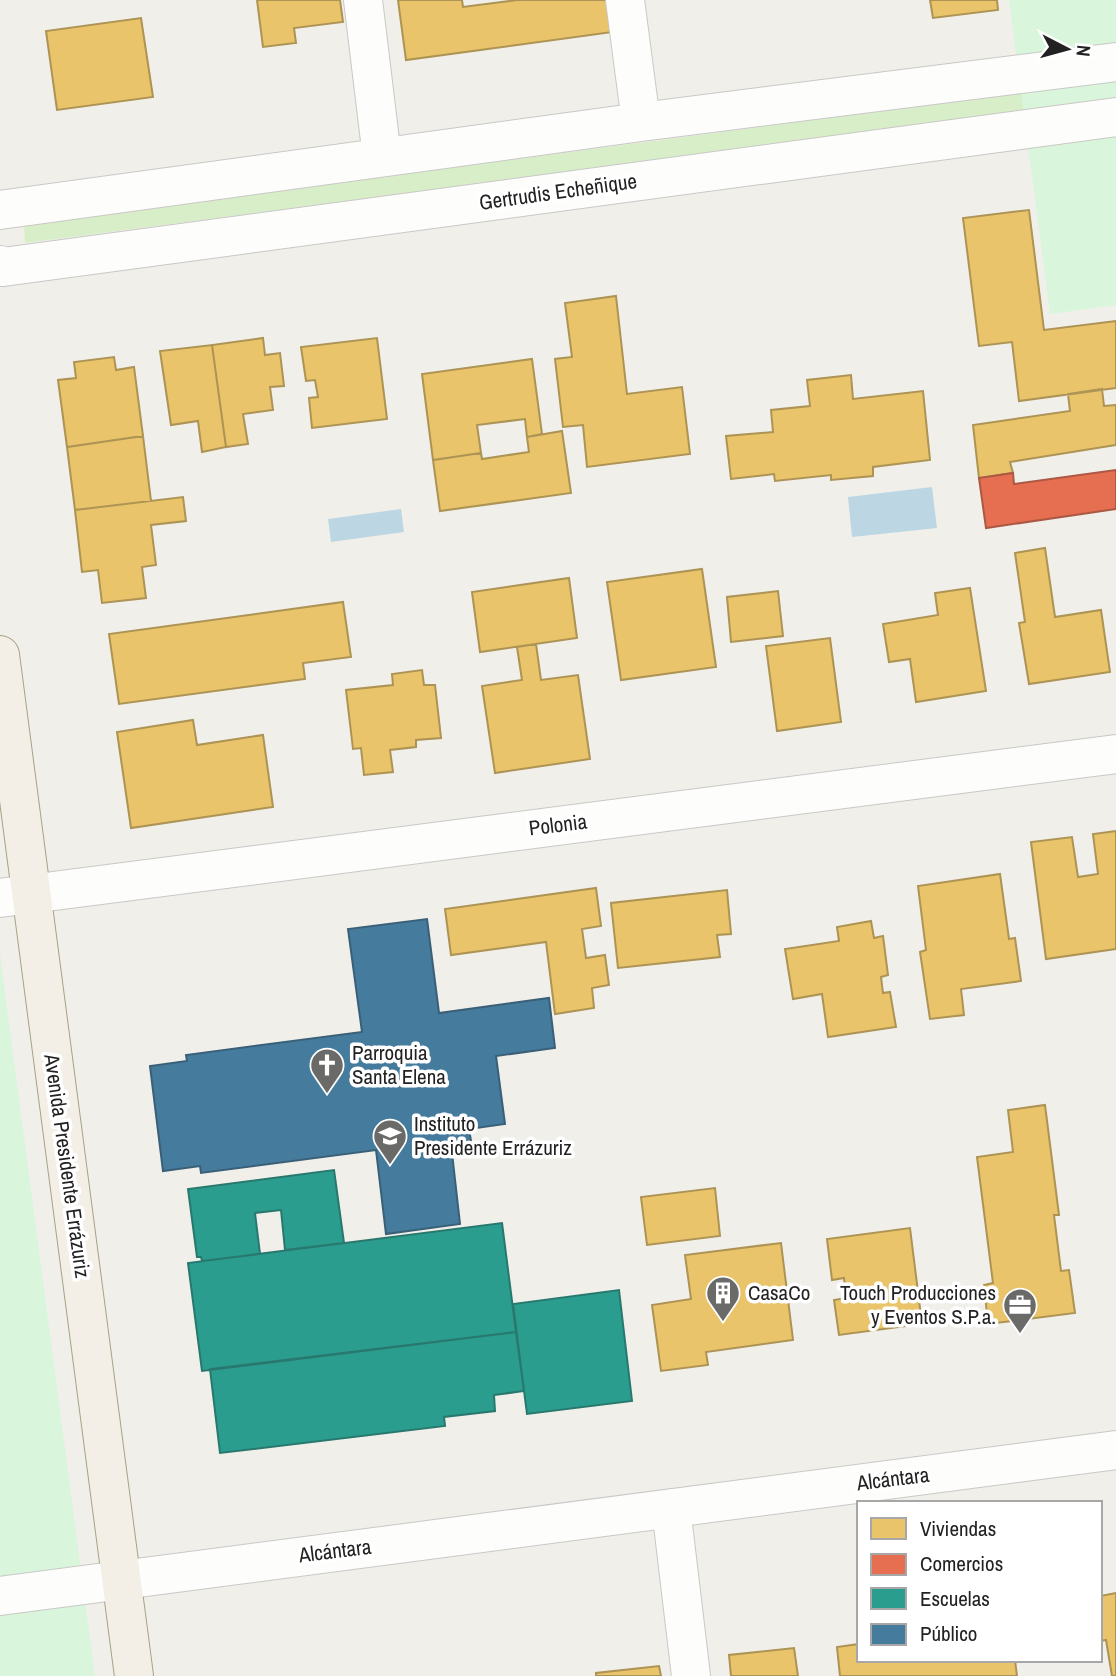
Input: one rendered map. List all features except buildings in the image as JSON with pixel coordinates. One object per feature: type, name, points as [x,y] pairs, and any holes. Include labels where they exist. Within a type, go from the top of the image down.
[{"type":"main road","name":"Avenida Presidente Errázuriz","points":[[0,655],[16,896],[122,1579],[134,1676]]},
{"type":"street","points":[[363,0],[382,157]]},
{"type":"street","points":[[625,0],[641,122]]},
{"type":"street","points":[[0,210],[641,122],[1116,62]]},
{"type":"street","name":"Gertrudis Echeñique","points":[[0,265],[1116,117]]},
{"type":"street","name":"Polonia","points":[[16,896],[1116,754]]},
{"type":"street","name":"Alcántara","points":[[0,1595],[1116,1450]]},
{"type":"street","points":[[671,1508],[691,1676]]},
{"type":"green space","points":[[1009,0],[1116,0],[1116,305],[1050,314]]},
{"type":"green space","points":[[1116,80],[1116,101],[25,243],[24,224]]},
{"type":"green space","points":[[0,953],[2,970],[95,1676],[0,1676]]},
{"type":"water","points":[[932,487],[937,528],[852,537],[848,497]]},
{"type":"water","points":[[401,509],[404,532],[331,542],[328,519]]},
{"type":"place","name":"Parroquia Santa Elena","points":[[327,1095]]},
{"type":"place","name":"Instituto Presidente Errázuriz","points":[[390,1166]]},
{"type":"place","name":"CasaCo","points":[[723,1323]]},
{"type":"place","name":"Touch Producciones y Eventos S.P.a.","points":[[1020,1335]]}]
